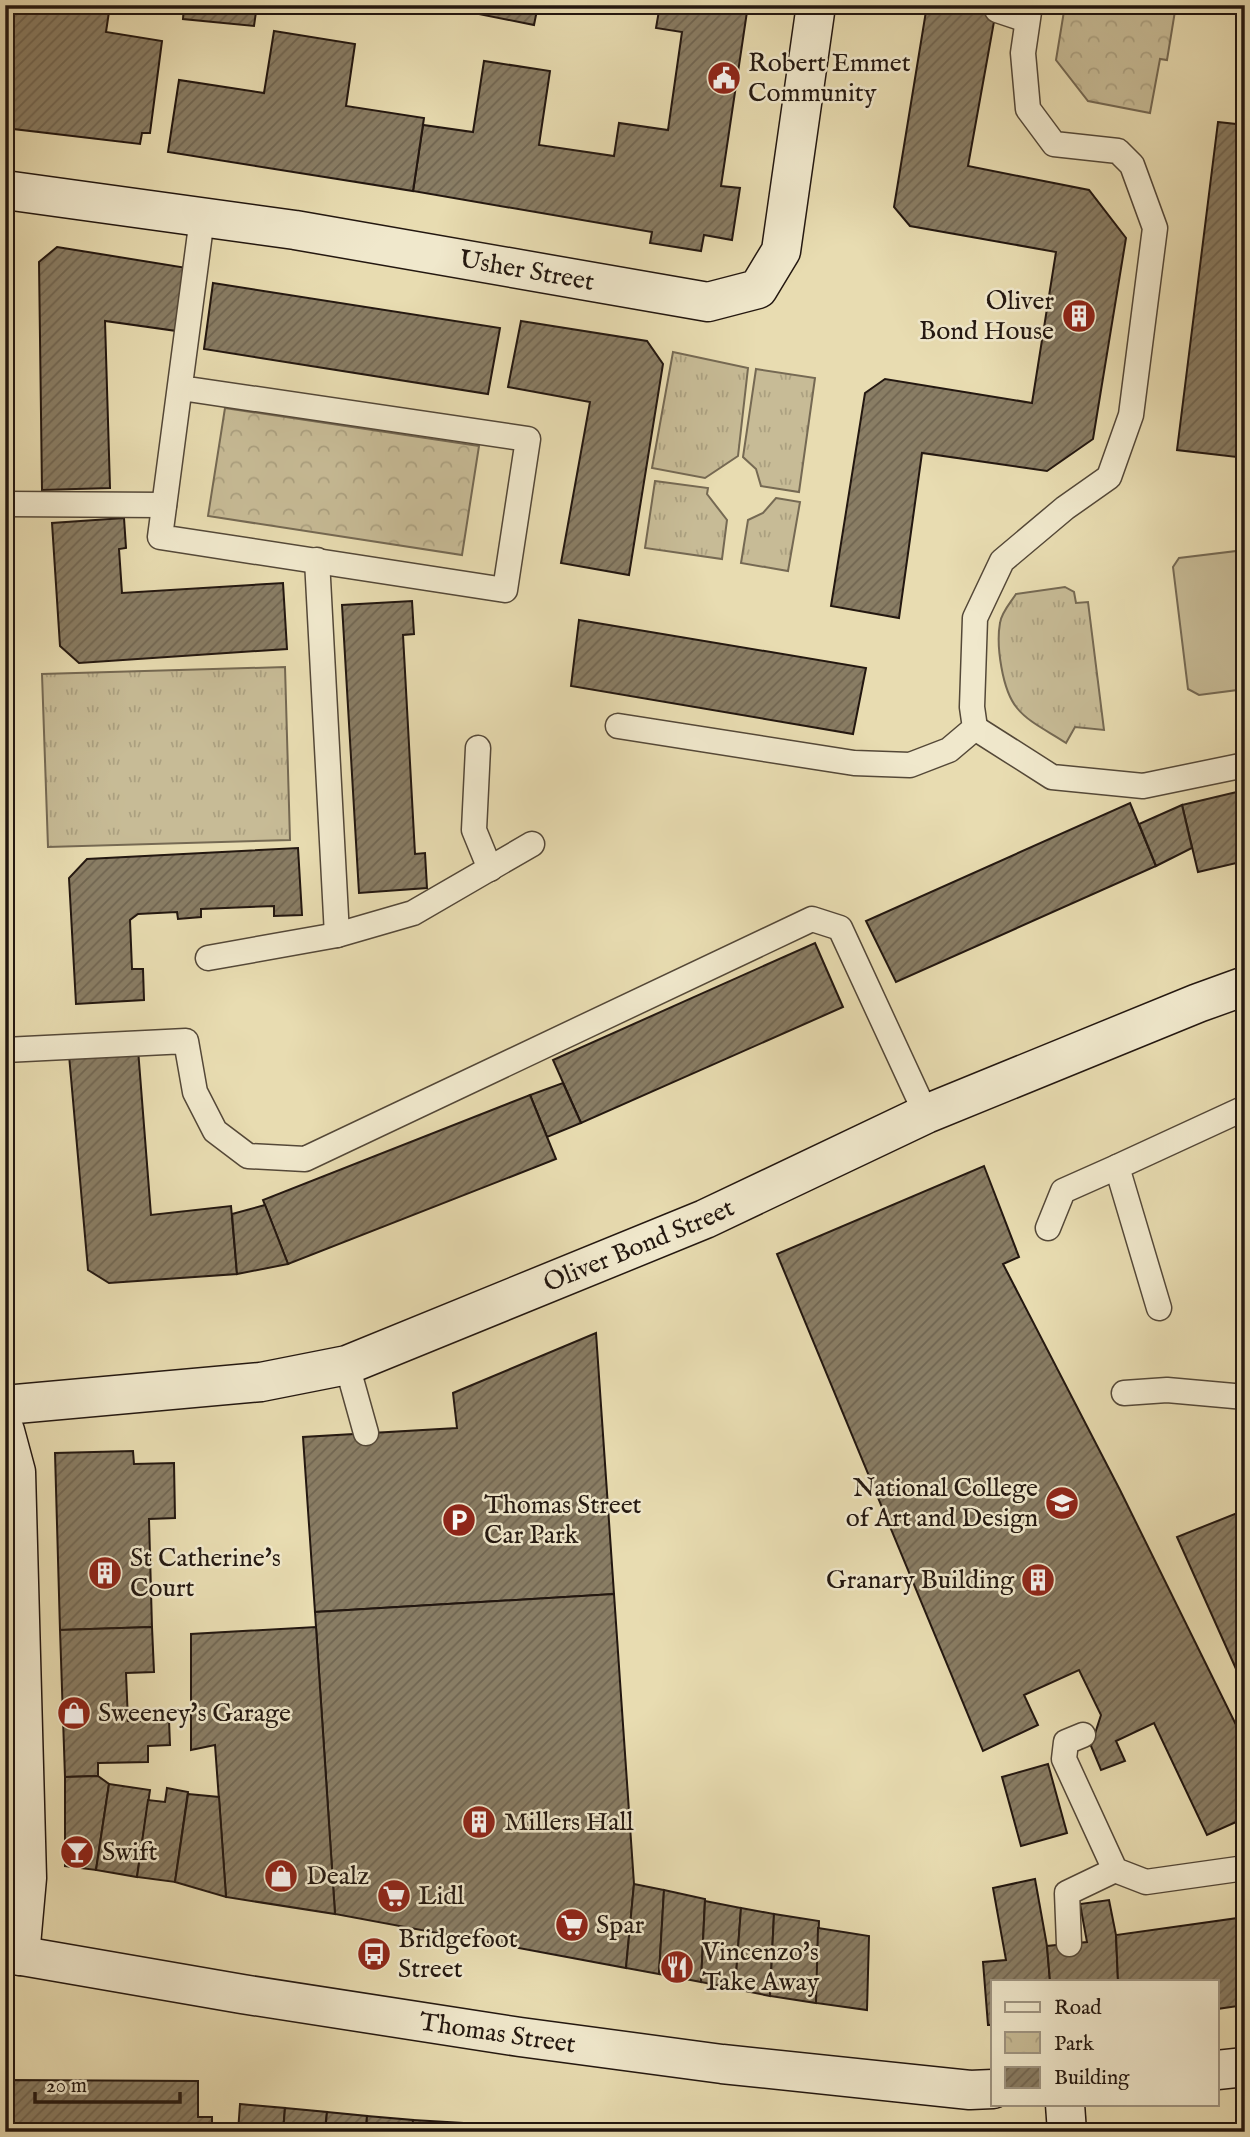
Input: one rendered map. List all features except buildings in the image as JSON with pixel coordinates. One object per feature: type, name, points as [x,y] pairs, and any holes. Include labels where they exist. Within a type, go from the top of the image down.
[{"type":"street","name":"Usher Street","points":[[5,190],[295,230],[708,302],[758,289],[781,251],[816,5]]},
{"type":"street","name":"Oliver Bond Street","points":[[5,1405],[261,1382],[347,1365],[705,1220],[926,1114],[1245,986]]},
{"type":"street","points":[[5,1431],[16,1472],[27,1878],[13,1955]]},
{"type":"street","name":"Thomas Street","points":[[13,1955],[520,2037],[735,2066],[970,2090],[991,2089]]},
{"type":"street","points":[[1218,2070],[1245,2067]]},
{"type":"street","points":[[1065,2106],[1067,2132]]},
{"type":"lane","points":[[997,10],[1028,13],[1023,53],[1028,109],[1055,144],[1118,151],[1132,165],[1155,228],[1131,415],[1109,477],[1065,508],[1002,561],[975,618],[972,707],[975,728],[1052,777],[1143,786],[1245,765]]},
{"type":"lane","points":[[181,388],[528,439],[505,590],[160,537],[202,218]]},
{"type":"lane","points":[[5,503],[164,505]]},
{"type":"lane","points":[[317,560],[337,934]]},
{"type":"lane","points":[[618,726],[854,763],[909,765],[949,750],[975,728]]},
{"type":"lane","points":[[478,748],[474,830],[489,869]]},
{"type":"lane","points":[[208,958],[337,934],[413,913],[532,844]]},
{"type":"lane","points":[[5,1049],[187,1041],[195,1092],[215,1131],[248,1156],[306,1159],[812,919],[840,928],[926,1114]]},
{"type":"lane","points":[[1048,1228],[1063,1191],[1245,1108]]},
{"type":"lane","points":[[1117,1167],[1159,1308]]},
{"type":"lane","points":[[347,1365],[366,1433]]},
{"type":"lane","points":[[1124,1393],[1167,1390],[1245,1397]]},
{"type":"lane","points":[[1083,1735],[1066,1742],[1064,1759],[1115,1870],[1146,1882],[1245,1868]]},
{"type":"lane","points":[[1069,1944],[1067,1893],[1115,1870]]},
{"type":"green space","points":[[1065,5],[1176,5],[1167,60],[1160,59],[1150,113],[1088,101],[1056,60]]},
{"type":"green space","points":[[673,352],[748,368],[738,456],[705,478],[652,468]]},
{"type":"green space","points":[[756,369],[815,378],[799,492],[761,486],[756,469],[743,457]]},
{"type":"green space","points":[[225,408],[479,446],[462,555],[208,516]]},
{"type":"green space","points":[[655,481],[708,488],[707,494],[727,520],[722,559],[645,548]]},
{"type":"green space","points":[[776,498],[800,502],[788,571],[741,563],[748,520],[763,513]]},
{"type":"green space","points":[[1245,550],[1245,689],[1199,695],[1188,689],[1173,567],[1179,558]]},
{"type":"green space","points":[[1065,587],[1074,592],[1076,603],[1088,602],[1104,730],[1075,727],[1066,743],[1034,723],[1017,708],[1007,690],[999,643],[1001,619],[1016,594]]},
{"type":"green space","points":[[285,667],[290,840],[48,847],[42,674]]},
{"type":"place","name":"Robert Emmet Community","points":[[724,78]]},
{"type":"place","name":"Oliver Bond House","points":[[1079,316]]},
{"type":"place","name":"National College of Art and Design","points":[[1062,1503]]},
{"type":"place","name":"Thomas Street Car Park","points":[[459,1520]]},
{"type":"place","name":"St Catherine's Court","points":[[105,1573]]},
{"type":"place","name":"Granary Building","points":[[1038,1580]]},
{"type":"place","name":"Sweeney's Garage","points":[[74,1713]]},
{"type":"place","name":"Millers Hall","points":[[479,1822]]},
{"type":"place","name":"Swift","points":[[77,1852]]},
{"type":"place","name":"Dealz","points":[[281,1876]]},
{"type":"place","name":"Lidl","points":[[394,1896]]},
{"type":"place","name":"Spar","points":[[572,1925]]},
{"type":"place","name":"Bridgefoot Street","points":[[374,1954]]},
{"type":"place","name":"Vincenzo's Take Away","points":[[677,1967]]}]
